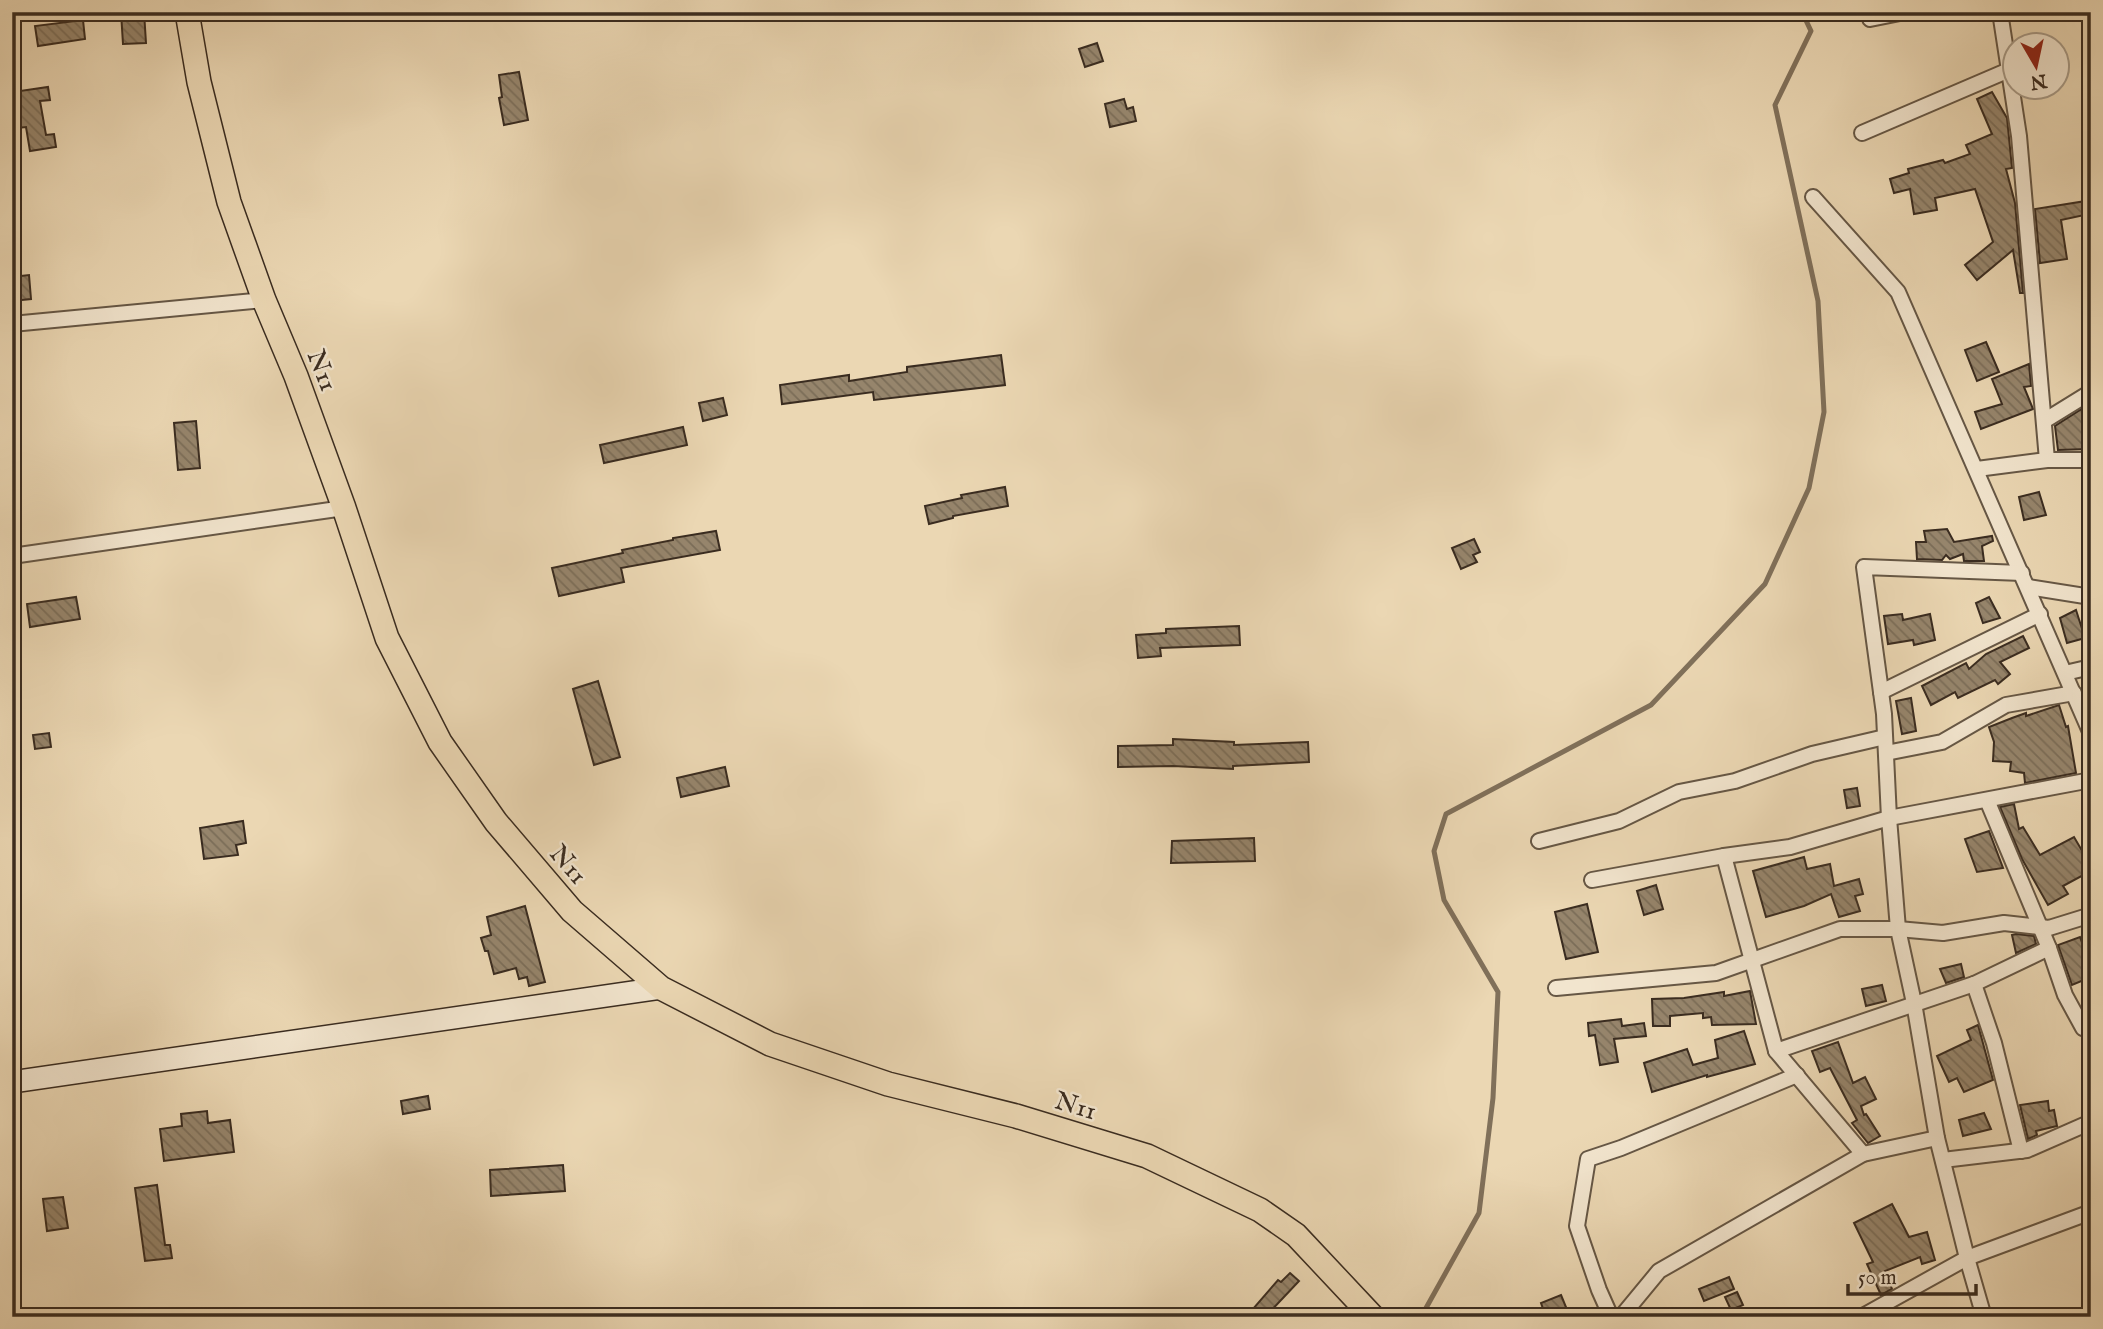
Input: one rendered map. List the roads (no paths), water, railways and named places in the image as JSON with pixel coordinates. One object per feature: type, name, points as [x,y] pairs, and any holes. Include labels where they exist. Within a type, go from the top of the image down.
[{"type":"main road","name":"N11","points":[[187,12],[199,82],[229,202],[344,508],[387,638],[440,742],[496,822],[572,911],[661,988],[783,1048],[888,1084],[1016,1116],[1147,1156],[1260,1210],[1296,1235],[1372,1316]]},
{"type":"main road","points":[[12,1082],[661,988]]},
{"type":"street","points":[[1870,19],[1905,12]]},
{"type":"street","points":[[2000,12],[2003,32]]},
{"type":"street","points":[[1862,133],[2002,73]]},
{"type":"street","points":[[2014,102],[2047,460]]},
{"type":"street","points":[[1813,197],[1898,292],[2091,734]]},
{"type":"street","points":[[12,324],[264,300]]},
{"type":"street","points":[[2044,421],[2091,393]]},
{"type":"street","points":[[1977,469],[2047,460],[2091,460]]},
{"type":"street","points":[[12,556],[344,508]]},
{"type":"street","points":[[1984,1317],[1966,1258],[1937,1138],[1914,1003],[1898,929],[1881,692],[1864,566],[2022,573]]},
{"type":"street","points":[[2028,587],[2091,597]]},
{"type":"street","points":[[1881,692],[2040,614]]},
{"type":"street","points":[[2065,673],[2091,667]]},
{"type":"street","points":[[1886,752],[1942,742],[2006,705],[2074,694]]},
{"type":"street","points":[[1539,841],[1619,821],[1679,792],[1735,781],[1812,754],[1885,737]]},
{"type":"street","points":[[1592,880],[1790,847],[1889,818],[2091,780]]},
{"type":"street","points":[[1987,800],[2071,1006],[2082,1028],[2091,1026]]},
{"type":"street","points":[[1724,856],[1776,1051],[1863,1154]]},
{"type":"street","points":[[1556,988],[1716,973],[1840,929],[1898,929],[1943,933],[2004,923],[2049,928],[2091,915]]},
{"type":"street","points":[[1776,1051],[1974,984],[2049,948]]},
{"type":"street","points":[[1974,984],[1994,1043],[2021,1151]]},
{"type":"street","points":[[1611,1317],[1577,1226],[1588,1159],[1797,1075]]},
{"type":"street","points":[[1942,1160],[2021,1151],[2091,1122]]},
{"type":"street","points":[[1621,1317],[1659,1270],[1863,1154],[1937,1138]]},
{"type":"street","points":[[1861,1317],[1966,1258],[2091,1212]]},
{"type":"waterway","points":[[1421,1317],[1479,1213],[1493,1098],[1498,992],[1444,900],[1434,851],[1446,814],[1651,705],[1765,584],[1809,488],[1824,412],[1818,301],[1775,105],[1811,31],[1802,12]]}]
